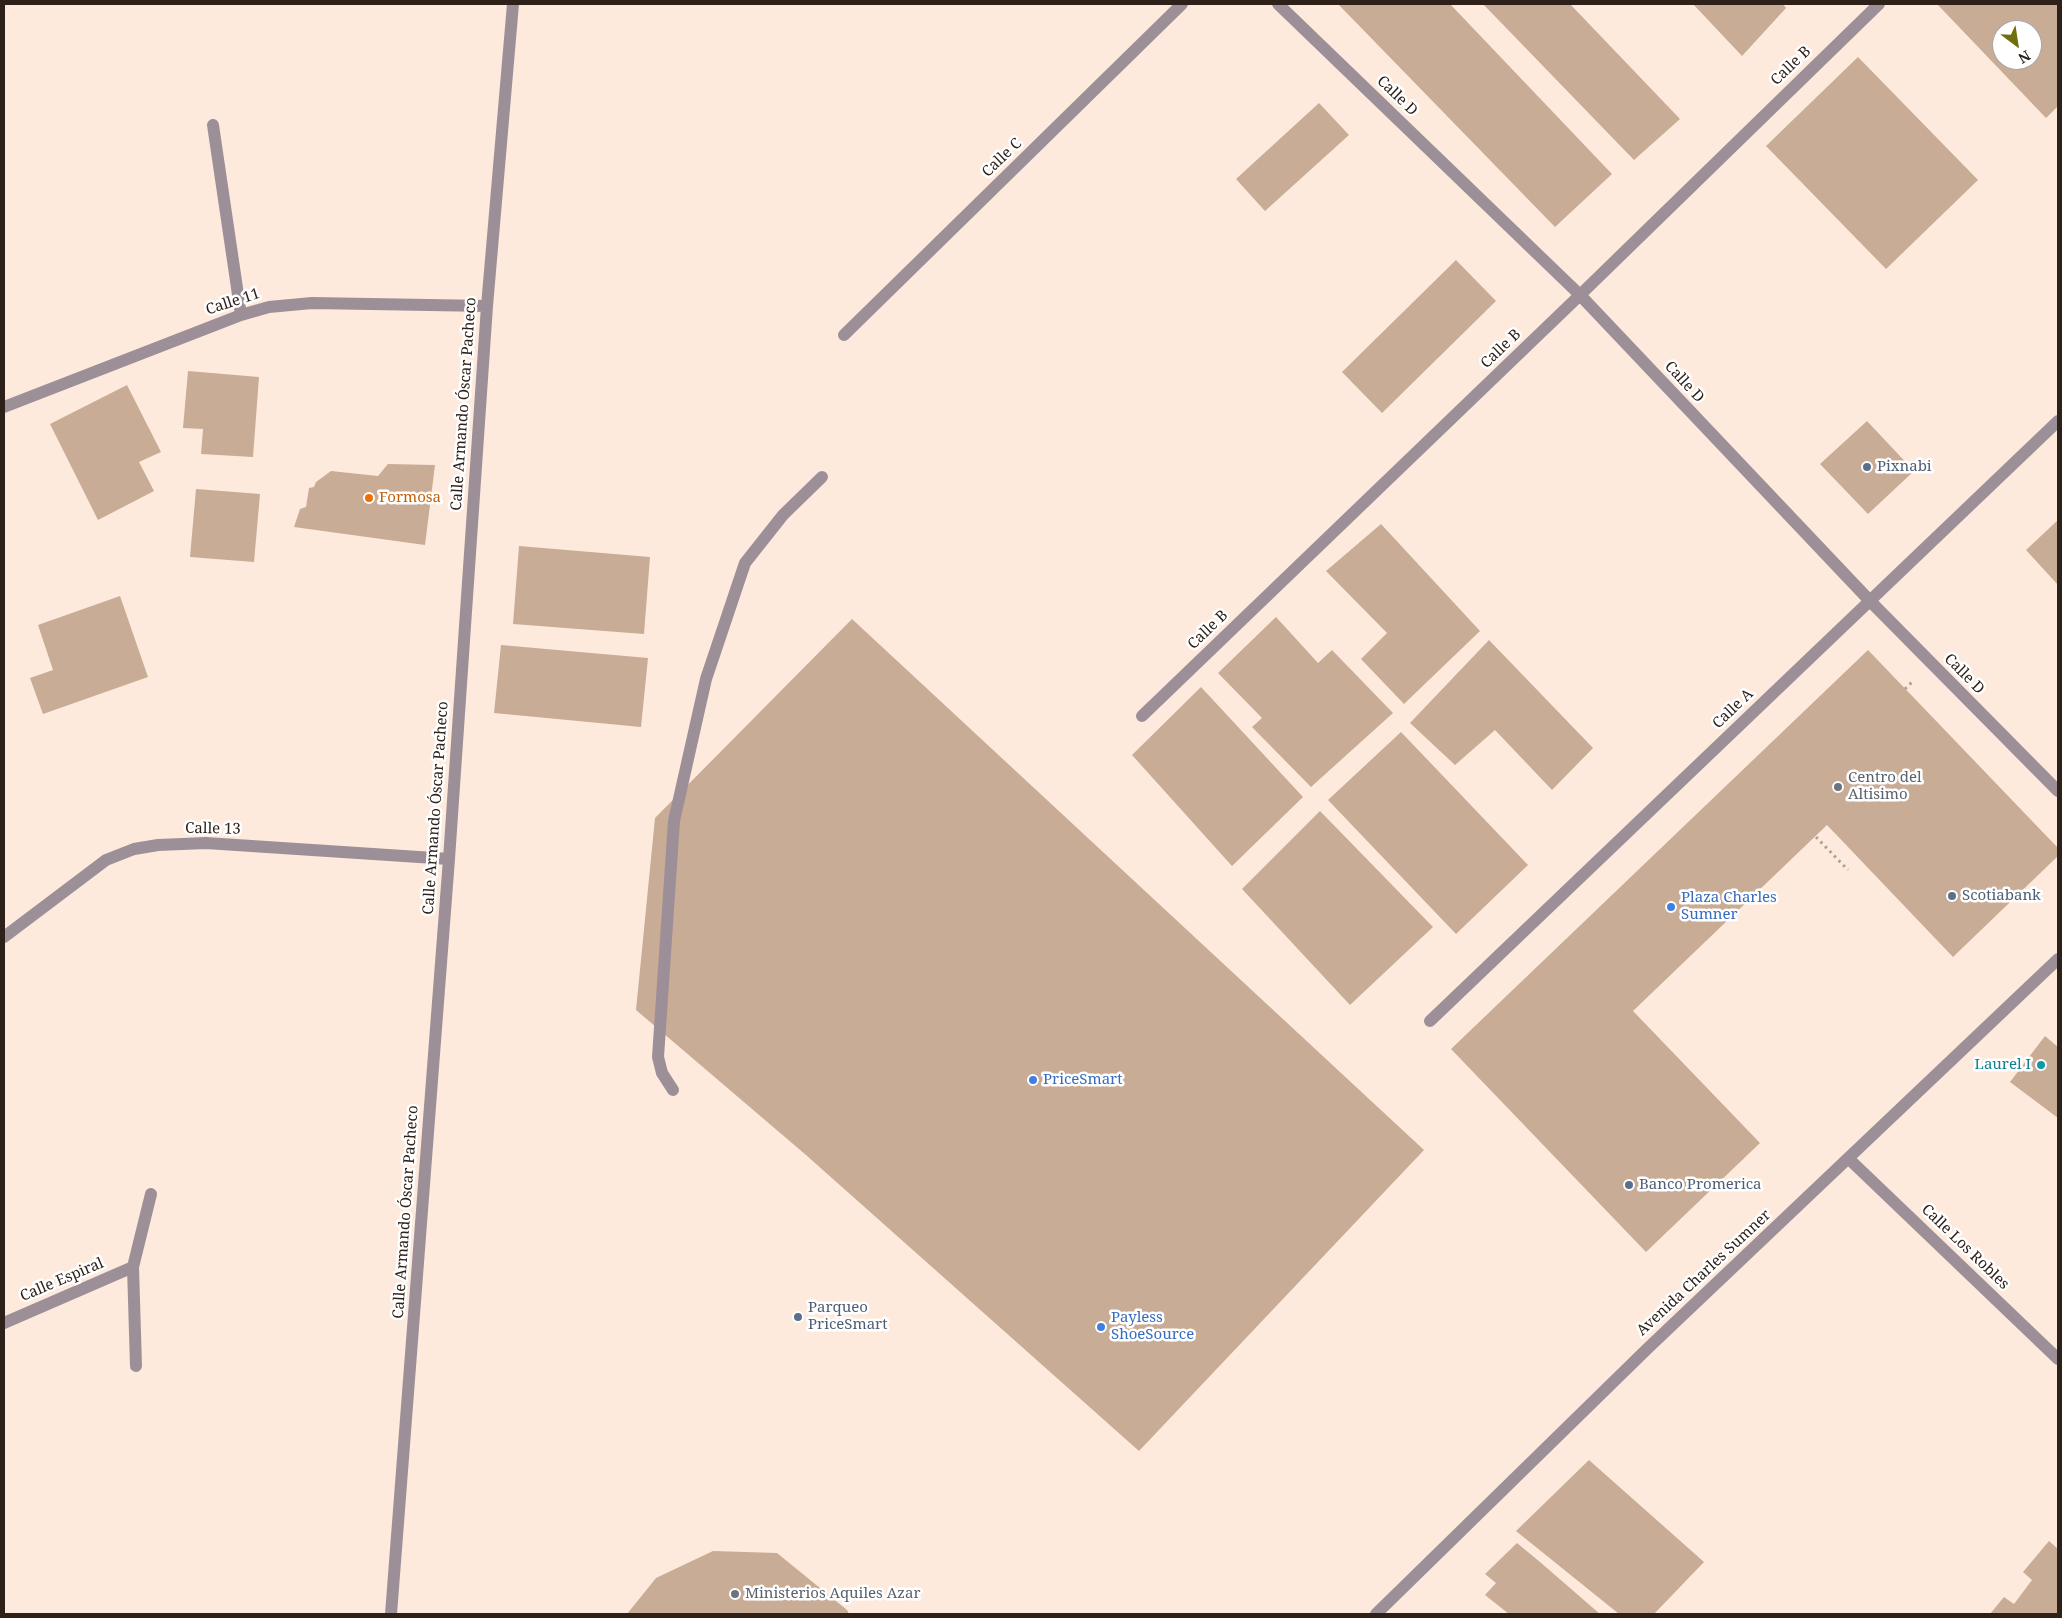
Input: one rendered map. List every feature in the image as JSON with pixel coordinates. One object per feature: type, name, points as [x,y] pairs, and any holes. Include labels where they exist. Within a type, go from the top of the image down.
[{"type":"street","name":"Calle Armando Óscar Pacheco","points":[[391,1614],[449,859],[487,306],[513,4]]},
{"type":"street","name":"Calle C","points":[[844,336],[1182,4]]},
{"type":"street","name":"Calle D","points":[[1278,4],[1580,295],[1870,601],[2058,791]]},
{"type":"street","name":"Calle B","points":[[1142,716],[1580,295],[1879,4]]},
{"type":"street","points":[[213,125],[241,315]]},
{"type":"street","name":"Calle 11","points":[[4,407],[241,315],[269,307],[312,303],[487,306]]},
{"type":"street","name":"Calle A","points":[[1430,1021],[2058,421]]},
{"type":"street","points":[[673,1090],[662,1073],[658,1057],[674,821],[706,679],[745,563],[783,515],[822,478]]},
{"type":"street","name":"Calle 13","points":[[4,937],[106,860],[134,849],[158,845],[206,843],[449,859]]},
{"type":"street","name":"Avenida Charles Sumner","points":[[1376,1614],[1647,1349],[2058,959]]},
{"type":"street","name":"Calle Los Robles","points":[[1849,1159],[2058,1360]]},
{"type":"street","points":[[136,1366],[133,1267],[152,1194]]},
{"type":"street","name":"Calle Espiral","points":[[4,1322],[133,1267]]},
{"type":"path","points":[[1816,837],[1848,870]]},
{"type":"building","points":[[1338,4],[1450,4],[1612,174],[1555,227]]},
{"type":"building","points":[[1483,4],[1570,4],[1680,119],[1634,160]]},
{"type":"building","points":[[1693,4],[1783,4],[1786,8],[1742,56]]},
{"type":"building","points":[[1937,4],[2058,4],[2058,106],[2046,118],[2000,70],[2042,70],[2042,20],[1992,20],[1992,62]]},
{"type":"building","points":[[1858,57],[1978,180],[1886,269],[1766,146]]},
{"type":"building","points":[[1319,103],[1349,135],[1265,211],[1236,179]]},
{"type":"building","points":[[1456,260],[1496,301],[1382,413],[1342,372]]},
{"type":"building","points":[[188,371],[259,377],[253,457],[201,454],[203,429],[183,428]]},
{"type":"building","points":[[127,385],[161,452],[139,462],[154,491],[98,520],[50,424]]},
{"type":"building","name":"Pixnabi","points":[[1867,421],[1914,471],[1868,514],[1820,464]]},
{"type":"building","name":"Formosa","points":[[388,464],[435,465],[425,545],[294,527],[300,509],[306,507],[309,488],[314,487],[316,482],[331,471],[378,476]]},
{"type":"building","points":[[196,489],[260,494],[254,562],[190,557]]},
{"type":"building","points":[[2058,520],[2058,585],[2026,550]]},
{"type":"building","points":[[1381,524],[1480,631],[1404,704],[1361,659],[1387,633],[1326,571]]},
{"type":"building","points":[[519,546],[650,557],[644,634],[513,624]]},
{"type":"building","points":[[120,596],[148,677],[43,714],[30,678],[53,670],[38,625]]},
{"type":"building","points":[[1276,617],[1318,663],[1332,650],[1393,713],[1311,787],[1252,727],[1262,718],[1218,673]]},
{"type":"building","name":"PriceSmart","points":[[852,619],[1424,1150],[1139,1451],[806,1155],[636,1010],[655,818]]},
{"type":"building","points":[[1489,640],[1593,748],[1552,790],[1495,730],[1455,765],[1410,723]]},
{"type":"building","points":[[501,645],[648,658],[641,727],[494,713]]},
{"type":"building","name":"Plaza Charles Sumner","points":[[1868,650],[2058,848],[2058,856],[1953,957],[1827,825],[1633,1011],[1760,1143],[1646,1252],[1451,1049]]},
{"type":"building","points":[[1201,687],[1303,797],[1232,866],[1132,755]]},
{"type":"building","points":[[1401,732],[1528,865],[1456,934],[1328,800]]},
{"type":"building","points":[[1320,811],[1433,927],[1350,1005],[1242,889]]},
{"type":"building","name":"Laurel I","points":[[2045,1036],[2058,1047],[2058,1118],[2010,1082]]},
{"type":"building","points":[[1589,1460],[1704,1562],[1654,1614],[1619,1614],[1516,1531]]},
{"type":"building","points":[[2049,1541],[2058,1549],[2058,1614],[1990,1614],[2004,1597],[2014,1604],[2032,1580],[2023,1572]]},
{"type":"building","points":[[1517,1543],[1600,1614],[1509,1614],[1485,1595],[1496,1583],[1485,1574]]},
{"type":"building","name":"Ministerios Aquiles Azar","points":[[713,1551],[777,1553],[847,1610],[849,1614],[627,1614],[656,1578]]},
{"type":"place","name":"Pixnabi","points":[[1867,467]]},
{"type":"place","name":"Formosa","points":[[369,498]]},
{"type":"place","name":"Centro del Altisimo","points":[[1838,787]]},
{"type":"place","name":"Scotiabank","points":[[1952,896]]},
{"type":"place","name":"Plaza Charles Sumner","points":[[1671,907]]},
{"type":"place","name":"Laurel I","points":[[2041,1065]]},
{"type":"place","name":"PriceSmart","points":[[1033,1080]]},
{"type":"place","name":"Banco Promerica","points":[[1629,1185]]},
{"type":"place","name":"Parqueo PriceSmart","points":[[798,1317]]},
{"type":"place","name":"Payless ShoeSource","points":[[1101,1327]]},
{"type":"place","name":"Ministerios Aquiles Azar","points":[[735,1594]]}]
